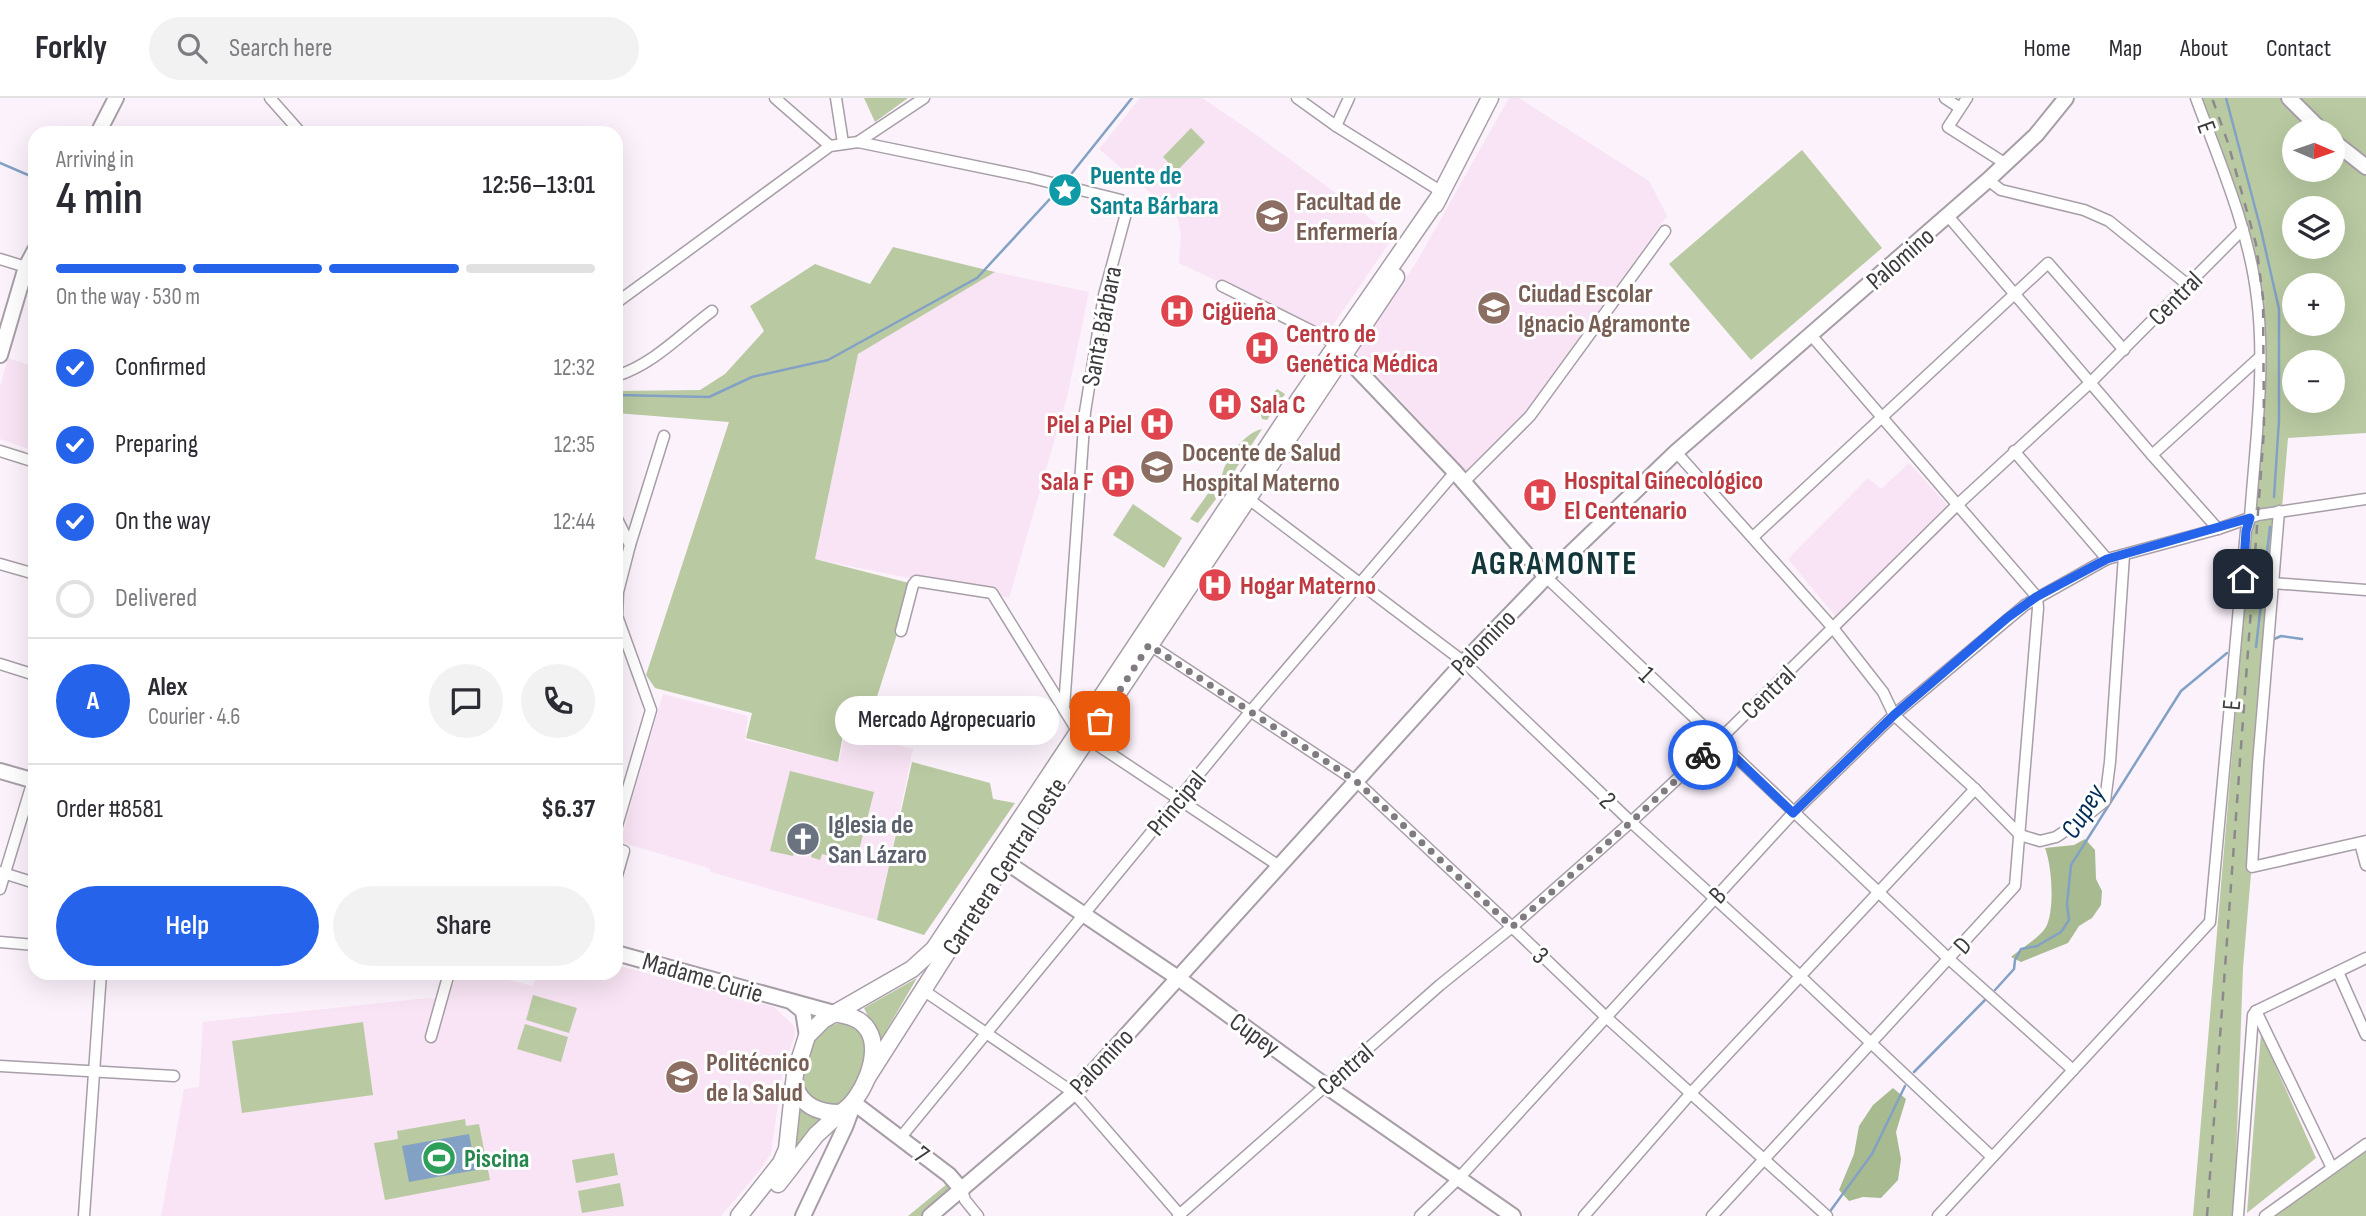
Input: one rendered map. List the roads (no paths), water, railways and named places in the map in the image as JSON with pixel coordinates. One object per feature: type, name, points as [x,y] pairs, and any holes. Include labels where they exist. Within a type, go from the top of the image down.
[{"type":"main road","name":"Carretera Central Oeste","points":[[834,1013],[924,961],[1001,858],[1440,194],[1490,98]]},
{"type":"main road","name":"Carretera Central Oeste","points":[[867,1078],[1001,858]]},
{"type":"main road","points":[[753,1216],[816,1135],[840,1112],[854,1103],[867,1078],[873,1042],[856,1002]]},
{"type":"main road","points":[[739,1216],[784,1157],[796,1064],[807,1036],[834,1013],[859,1020],[867,1028]]},
{"type":"main road","points":[[794,1085],[809,1107],[840,1112]]},
{"type":"street","points":[[102,126],[116,98]]},
{"type":"street","points":[[270,98],[295,126]]},
{"type":"street","points":[[623,298],[830,146],[775,98]]},
{"type":"street","points":[[836,98],[843,143]]},
{"type":"street","points":[[858,142],[924,98]]},
{"type":"street","points":[[1297,98],[1440,194]]},
{"type":"street","points":[[1336,125],[1349,98]]},
{"type":"street","points":[[1945,98],[1960,108]]},
{"type":"street","points":[[1967,98],[1948,127],[2006,164]]},
{"type":"street","name":"Palomino","points":[[930,1216],[1074,1093],[1464,662],[1546,577],[1676,452],[2006,164],[2036,135],[2066,98]]},
{"type":"street","name":"E","points":[[1938,1216],[2210,922],[2246,531],[2250,518],[2260,357],[2257,298],[2243,229],[2196,98]]},
{"type":"street","points":[[2289,98],[2310,119]]},
{"type":"street","name":"Santa Bárbara","points":[[830,146],[858,142],[1121,200],[1125,217],[1104,295],[1085,412],[1064,708]]},
{"type":"street","points":[[2345,150],[2366,167]]},
{"type":"street","points":[[1988,180],[2001,190],[2084,210],[2109,221],[2188,285]]},
{"type":"street","points":[[1948,216],[2218,529]]},
{"type":"street","name":"Central","points":[[1180,1216],[1440,985],[1512,927],[1631,822],[1718,741],[1956,506],[2091,382],[2243,229]]},
{"type":"street","name":"Principal","points":[[901,1138],[1178,799],[1361,582],[1460,477],[1530,416],[1665,230]]},
{"type":"street","points":[[0,259],[26,267]]},
{"type":"street","points":[[1753,537],[2048,262],[2124,350]]},
{"type":"street","points":[[0,355],[28,263]]},
{"type":"street","name":"1","points":[[1222,286],[1326,338],[1339,349],[1460,477],[1546,577],[1949,959],[2073,1070]]},
{"type":"street","points":[[623,373],[654,359],[712,311]]},
{"type":"street","points":[[1811,335],[2036,597]]},
{"type":"street","points":[[2152,455],[2260,357]]},
{"type":"street","points":[[623,572],[664,436]]},
{"type":"street","points":[[0,451],[28,460]]},
{"type":"street","points":[[2014,451],[2107,559]]},
{"type":"street","points":[[1676,452],[1833,628],[1883,692],[1894,715],[1975,789],[2020,835],[2040,841],[2056,837],[2105,801],[2124,555]]},
{"type":"street","name":"2","points":[[1242,495],[1464,662],[1631,822],[1992,1157]]},
{"type":"street","name":"B","points":[[1420,1216],[1459,1178],[1793,813],[1894,715],[2007,618],[2036,597],[2107,559],[2279,511],[2366,499]]},
{"type":"street","points":[[2279,511],[2252,867],[2363,842],[2366,865]]},
{"type":"street","points":[[623,531],[630,545]]},
{"type":"street","points":[[0,564],[28,572]]},
{"type":"street","points":[[901,631],[912,585],[916,582],[992,593],[1083,736],[1279,866]]},
{"type":"street","points":[[2272,583],[2366,590]]},
{"type":"street","name":"D","points":[[1712,1216],[2015,886],[2038,608],[2036,597]]},
{"type":"street","points":[[623,632],[652,710],[623,807]]},
{"type":"street","name":"3","points":[[1144,642],[1356,781],[1606,1017],[1827,1216]]},
{"type":"street","points":[[0,664],[28,674]]},
{"type":"street","points":[[0,771],[28,778]]},
{"type":"street","points":[[1584,1216],[1692,1093],[1975,789]]},
{"type":"street","points":[[0,889],[2,873],[28,797]]},
{"type":"street","name":"Cupey","points":[[1001,858],[1178,978],[1326,1086],[1513,1216]]},
{"type":"street","points":[[2,873],[28,881]]},
{"type":"street","points":[[0,942],[28,944]]},
{"type":"street","name":"Madame Curie","points":[[623,955],[834,1013]]},
{"type":"street","points":[[2238,1216],[2253,1015],[2256,1011],[2366,958]]},
{"type":"street","points":[[2338,972],[2366,1035]]},
{"type":"street","points":[[84,1216],[100,980]]},
{"type":"street","points":[[431,1037],[447,980]]},
{"type":"street","points":[[923,990],[1074,1093],[1180,1216]]},
{"type":"street","name":"Madame Curie","points":[[790,1001],[803,1011],[807,1022],[807,1036]]},
{"type":"street","points":[[2256,1011],[2332,1168]]},
{"type":"street","points":[[0,1066],[174,1076]]},
{"type":"street","points":[[803,1216],[854,1103]]},
{"type":"street","name":"7","points":[[854,1103],[949,1175],[978,1216]]},
{"type":"street","points":[[2265,1216],[2366,1144]]},
{"type":"water","name":"Piscina","points":[[469,1134],[476,1170],[409,1182],[402,1146]]},
{"type":"waterway","points":[[1064,183],[1132,98]]},
{"type":"waterway","points":[[2226,98],[2279,309],[2279,420],[2274,497]]},
{"type":"waterway","points":[[0,163],[28,175]]},
{"type":"waterway","points":[[623,395],[709,397],[752,377],[828,360],[977,278],[1060,188]]},
{"type":"waterway","points":[[2256,647],[2270,527]]},
{"type":"waterway","name":"Cupey","points":[[2272,640],[2281,636],[2302,639]]},
{"type":"waterway","name":"Cupey","points":[[1995,990],[2014,969],[2021,949],[2037,946],[2061,932],[2069,920],[2067,904],[2071,865],[2181,691],[2227,653]]},
{"type":"waterway","name":"Cupey","points":[[1914,1072],[1985,1000]]},
{"type":"waterway","name":"Cupey","points":[[1831,1210],[1872,1154],[1905,1086]]},
{"type":"railway","points":[[2207,1216],[2264,430],[2263,298],[2256,244],[2228,143],[2212,98]]},
{"type":"place","name":"Puente de Santa Bárbara","points":[[1065,190]]},
{"type":"place","name":"Facultad de Enfermería","points":[[1272,216]]},
{"type":"place","name":"Ciudad Escolar Ignacio Agramonte","points":[[1494,308]]},
{"type":"place","name":"Cigüeña","points":[[1177,311]]},
{"type":"place","name":"Centro de Genética Médica","points":[[1262,348]]},
{"type":"place","name":"Sala C","points":[[1225,404]]},
{"type":"place","name":"Piel a Piel","points":[[1157,424]]},
{"type":"place","name":"Docente de Salud Hospital Materno","points":[[1157,467]]},
{"type":"place","name":"Sala F","points":[[1118,481]]},
{"type":"place","name":"Hospital Ginecológico El Centenario","points":[[1540,495]]},
{"type":"place","name":"Hogar Materno","points":[[1215,585]]},
{"type":"place","name":"Mercado Agropecuario","points":[[1100,721]]},
{"type":"place","name":"Iglesia de San Lázaro","points":[[803,839]]},
{"type":"place","name":"Politécnico de la Salud","points":[[682,1077]]},
{"type":"place","name":"Piscina","points":[[439,1158]]},
{"type":"district","name":"AGRAMONTE","points":[[1555,562]]}]
